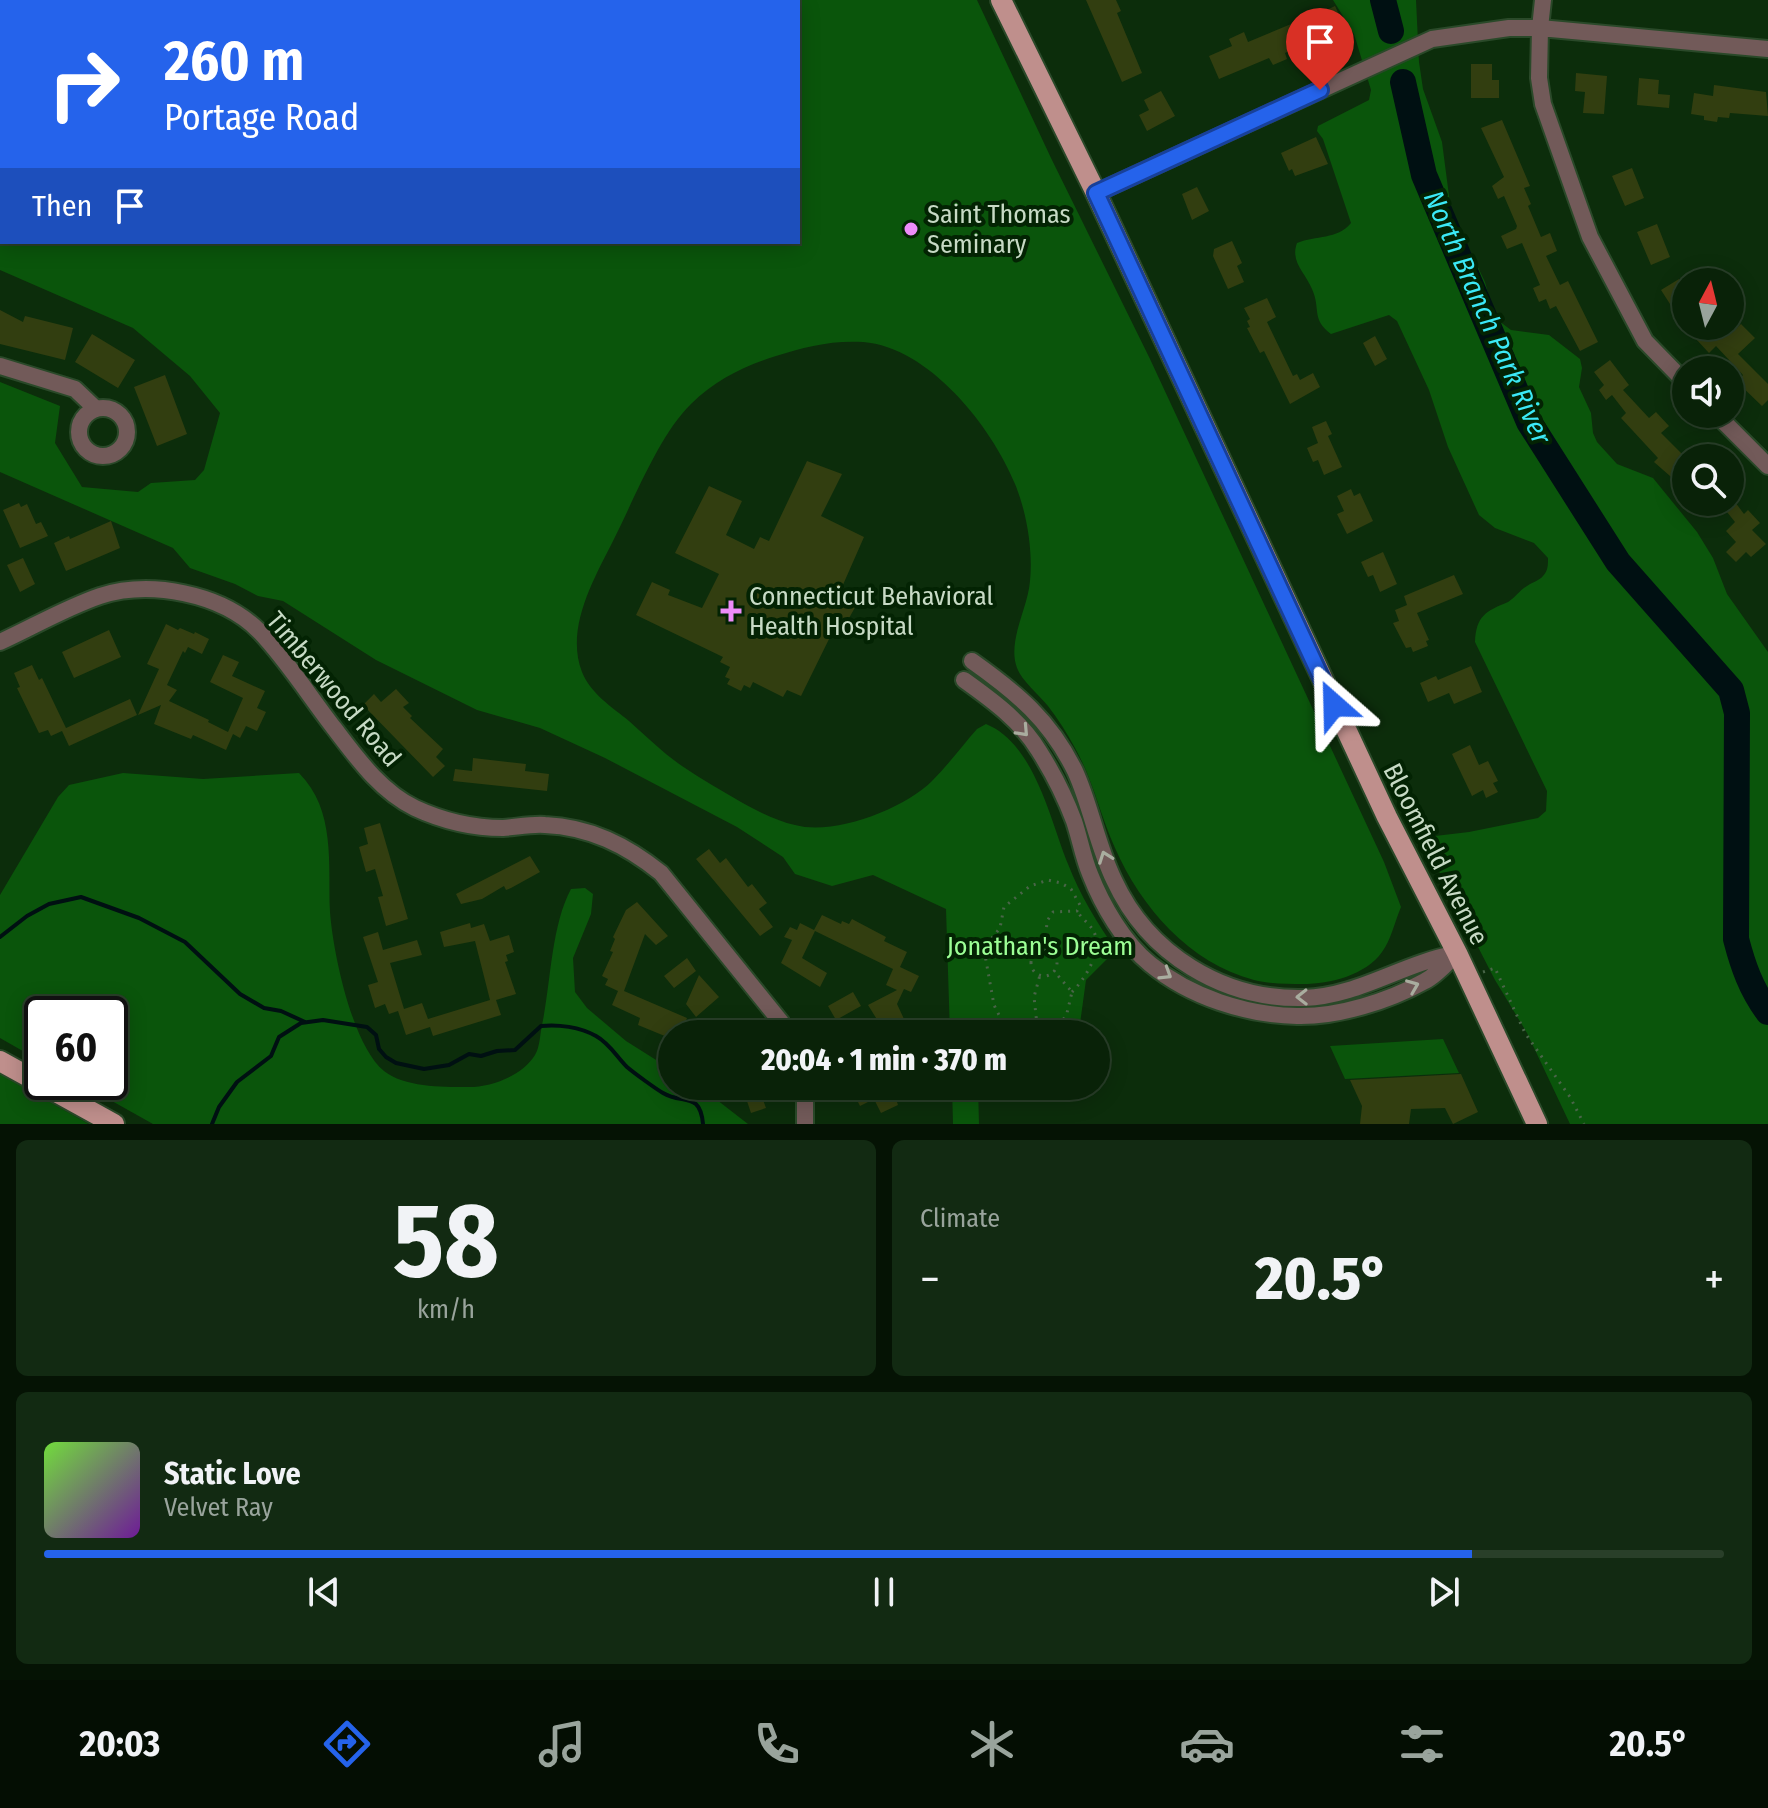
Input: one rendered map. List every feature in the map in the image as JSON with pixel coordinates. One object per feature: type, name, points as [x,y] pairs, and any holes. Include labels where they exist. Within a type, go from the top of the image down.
[{"type":"main road","name":"Bloomfield Avenue","points":[[1001,0],[1096,193],[1387,817],[1457,953],[1537,1124]]},
{"type":"main road","points":[[0,1061],[114,1124]]},
{"type":"street","points":[[1543,0],[1539,78],[1543,104],[1590,237],[1645,341],[1672,369]]},
{"type":"street","points":[[1096,193],[1432,39],[1509,28],[1540,28],[1768,49]]},
{"type":"street","points":[[0,366],[75,389],[95,408]]},
{"type":"street","points":[[1730,428],[1768,466]]},
{"type":"street","name":"Timberwood Road","points":[[0,642],[114,592],[161,590],[226,608],[260,632],[363,765],[395,798],[432,816],[477,828],[542,825],[581,830],[625,846],[661,873],[779,1020]]},
{"type":"street","points":[[972,661],[1020,695],[1061,746],[1075,772],[1123,898],[1149,933],[1186,965],[1255,994],[1305,998],[1353,990],[1430,958],[1457,953]]},
{"type":"street","points":[[964,680],[994,701],[1038,749],[1067,804],[1090,875],[1126,937],[1151,965],[1187,987],[1240,1009],[1283,1016],[1320,1015],[1371,1004],[1425,981],[1457,953]]},
{"type":"street","points":[[805,1100],[805,1124]]},
{"type":"path","points":[[1003,1020],[997,1015],[987,972],[986,950],[1000,928],[1004,907],[1020,892],[1048,880],[1072,886],[1079,901],[1077,911],[1093,931],[1096,948],[1093,959],[1072,992],[1064,1020]]},
{"type":"path","points":[[1045,951],[1046,923],[1051,914],[1077,911]]},
{"type":"path","points":[[1045,951],[1055,957],[1057,964],[1054,971],[1047,976],[1033,969],[1032,960],[1038,952],[1045,951]]},
{"type":"path","points":[[1468,978],[1495,968],[1525,1033],[1570,1097],[1584,1124]]},
{"type":"path","points":[[1054,971],[1072,992]]},
{"type":"path","points":[[1036,1020],[1034,997],[1040,975]]},
{"type":"green space","name":"Jonathan's Dream","points":[[800,0],[977,0],[1150,359],[1384,862],[1401,907],[1388,942],[1367,967],[1347,977],[1313,984],[1272,983],[1230,972],[1209,960],[1188,946],[1153,911],[1115,848],[1087,772],[1072,742],[1052,711],[1017,668],[1015,647],[1030,581],[1031,557],[1023,507],[1015,484],[991,438],[974,415],[934,374],[911,358],[888,347],[863,342],[818,345],[753,364],[730,375],[691,404],[658,450],[590,588],[577,638],[582,672],[590,687],[602,699],[682,766],[760,812],[788,823],[811,827],[848,823],[887,810],[932,781],[977,729],[986,724],[1003,734],[1029,765],[1078,887],[1116,950],[1086,980],[1081,1020],[950,1020],[946,909],[873,875],[832,886],[795,874],[783,857],[737,827],[605,758],[540,728],[477,710],[376,660],[283,601],[258,596],[190,568],[173,548],[0,472],[0,382],[60,406],[55,443],[82,487],[138,492],[151,483],[195,480],[204,470],[220,413],[190,376],[133,328],[0,270],[0,244],[800,244]]},
{"type":"green space","points":[[1333,0],[1416,0],[1423,89],[1442,142],[1451,211],[1485,282],[1495,318],[1511,330],[1549,335],[1580,359],[1579,387],[1591,413],[1597,442],[1617,464],[1653,478],[1672,501],[1672,516],[1684,516],[1697,532],[1713,558],[1727,594],[1768,652],[1768,1124],[1570,1124],[1527,1033],[1495,980],[1425,844],[1426,839],[1435,836],[1538,818],[1546,811],[1547,791],[1475,642],[1480,620],[1541,578],[1547,570],[1548,558],[1534,543],[1495,528],[1479,515],[1448,447],[1429,390],[1397,321],[1389,315],[1331,334],[1321,323],[1315,296],[1295,256],[1297,243],[1333,235],[1351,223],[1323,139],[1317,131],[1318,126],[1369,100],[1371,90],[1354,34]]},
{"type":"green space","points":[[123,773],[203,779],[299,773],[311,788],[325,821],[332,929],[346,997],[362,1041],[384,1071],[423,1085],[475,1087],[495,1083],[514,1075],[535,1055],[559,920],[571,889],[585,888],[593,894],[591,914],[573,958],[575,992],[587,1008],[626,1041],[658,1061],[658,1100],[717,1100],[748,1124],[153,1124],[110,1100],[128,1100],[128,996],[24,996],[24,1052],[0,1038],[0,895],[58,797],[69,785]]},
{"type":"green space","points":[[1443,1039],[1459,1073],[1345,1079],[1330,1046]]},
{"type":"green space","points":[[0,1074],[24,1087],[24,1100],[46,1100],[89,1124],[0,1124]]},
{"type":"green space","points":[[952,1100],[978,1100],[979,1124],[953,1124]]},
{"type":"building","points":[[1086,0],[1116,0],[1121,11],[1117,13],[1142,73],[1122,82]]},
{"type":"building","points":[[1335,6],[1344,25],[1285,53],[1287,59],[1273,65],[1269,58],[1219,79],[1209,56],[1232,46],[1229,39],[1244,32],[1248,42]]},
{"type":"building","points":[[1471,64],[1492,64],[1492,80],[1499,80],[1499,98],[1471,98]]},
{"type":"building","points":[[1576,73],[1607,76],[1604,114],[1583,113],[1585,92],[1575,91]]},
{"type":"building","points":[[1639,78],[1659,80],[1658,94],[1670,95],[1669,108],[1637,105]]},
{"type":"building","points":[[1714,85],[1766,92],[1768,116],[1730,113],[1729,118],[1718,117],[1717,122],[1691,114],[1694,93],[1713,96]]},
{"type":"building","points":[[1161,91],[1175,116],[1147,131],[1139,115],[1149,110],[1144,100]]},
{"type":"building","points":[[1502,120],[1530,186],[1524,188],[1541,237],[1550,233],[1557,251],[1546,256],[1560,285],[1568,281],[1598,342],[1580,351],[1556,306],[1550,309],[1546,299],[1539,302],[1533,288],[1540,285],[1522,243],[1507,249],[1501,236],[1517,226],[1504,196],[1498,199],[1492,186],[1504,177],[1481,128]]},
{"type":"building","points":[[1316,137],[1328,164],[1295,176],[1292,169],[1289,171],[1281,153]]},
{"type":"building","points":[[1632,168],[1644,198],[1625,206],[1612,176]]},
{"type":"building","points":[[1197,187],[1209,211],[1192,220],[1182,194]]},
{"type":"building","points":[[1657,224],[1670,257],[1651,265],[1637,232]]},
{"type":"building","points":[[1232,241],[1242,263],[1237,266],[1244,282],[1228,289],[1213,256],[1214,249]]},
{"type":"building","points":[[1672,283],[1672,307],[1661,290]]},
{"type":"building","points":[[1267,298],[1276,317],[1267,322],[1293,376],[1297,374],[1300,380],[1313,373],[1320,387],[1290,404],[1264,351],[1260,353],[1247,328],[1250,327],[1247,321],[1250,319],[1244,308]]},
{"type":"building","points":[[0,310],[23,322],[25,316],[73,328],[65,360],[0,344]]},
{"type":"building","points":[[1744,327],[1755,338],[1738,354],[1740,356],[1725,356],[1716,346],[1709,353],[1697,340],[1744,340]]},
{"type":"building","points":[[92,334],[135,360],[118,388],[75,362]]},
{"type":"building","points":[[1375,336],[1387,359],[1375,366],[1363,343]]},
{"type":"building","points":[[1610,360],[1629,385],[1623,390],[1649,418],[1656,412],[1669,426],[1661,433],[1672,444],[1672,478],[1654,462],[1658,458],[1621,418],[1626,413],[1612,395],[1606,400],[1599,390],[1604,385],[1594,372]]},
{"type":"building","points":[[1744,360],[1768,384],[1768,400],[1762,406],[1744,389]]},
{"type":"building","points":[[165,375],[187,434],[157,446],[134,387]]},
{"type":"building","points":[[1326,421],[1332,434],[1328,436],[1342,467],[1324,475],[1318,460],[1313,462],[1307,448],[1318,443],[1312,427]]},
{"type":"building","points":[[807,461],[842,474],[821,516],[864,537],[842,587],[856,594],[854,597],[858,602],[838,638],[831,635],[801,696],[787,690],[783,697],[753,682],[750,688],[744,685],[741,691],[727,684],[730,679],[725,677],[730,667],[720,662],[723,657],[636,615],[652,582],[670,590],[668,595],[702,608],[719,574],[675,553],[709,486],[742,501],[726,535],[754,549],[760,537],[769,541]]},
{"type":"building","points":[[1351,489],[1354,496],[1360,493],[1373,521],[1347,534],[1337,514],[1344,511],[1337,496]]},
{"type":"building","points":[[19,503],[21,507],[27,504],[36,524],[41,522],[48,536],[20,548],[3,510]]},
{"type":"building","points":[[1748,510],[1760,523],[1752,530],[1766,544],[1751,557],[1746,552],[1736,562],[1726,552],[1736,542],[1726,531],[1735,522],[1730,516],[1744,516]]},
{"type":"building","points":[[111,521],[120,548],[66,571],[54,543]]},
{"type":"building","points":[[1383,552],[1397,584],[1380,592],[1373,575],[1368,577],[1361,562]]},
{"type":"building","points":[[23,558],[35,584],[20,592],[7,565]]},
{"type":"building","points":[[1454,575],[1463,594],[1417,613],[1429,640],[1426,641],[1428,646],[1413,652],[1411,647],[1406,648],[1393,623],[1399,621],[1395,610],[1407,605],[1404,596]]},
{"type":"building","points":[[166,624],[209,639],[202,654],[188,647],[185,653],[183,651],[167,685],[177,690],[169,701],[228,732],[243,698],[210,682],[223,655],[239,662],[232,676],[265,691],[257,708],[266,712],[257,731],[246,726],[240,738],[233,734],[226,750],[193,735],[191,739],[154,724],[161,705],[138,715],[159,669],[147,664]]},
{"type":"building","points":[[109,630],[121,657],[74,678],[62,652]]},
{"type":"building","points":[[32,665],[39,680],[42,678],[66,728],[130,699],[137,715],[69,746],[62,731],[51,736],[48,730],[39,733],[17,688],[20,687],[14,673]]},
{"type":"building","points":[[1471,666],[1482,692],[1454,704],[1449,693],[1428,702],[1420,683],[1436,676],[1438,680]]},
{"type":"building","points":[[396,689],[409,703],[403,707],[412,716],[410,718],[443,749],[436,757],[445,766],[433,777],[363,705],[374,694],[381,702]]},
{"type":"building","points":[[1470,745],[1479,765],[1488,761],[1498,781],[1493,783],[1498,792],[1486,798],[1483,790],[1472,796],[1452,754]]},
{"type":"building","points":[[473,758],[526,764],[525,771],[549,774],[547,791],[453,781],[455,769],[472,771]]},
{"type":"building","points":[[380,823],[408,919],[386,926],[378,897],[383,896],[375,869],[366,872],[359,847],[368,844],[364,828]]},
{"type":"building","points":[[709,849],[720,863],[726,858],[748,887],[752,884],[767,903],[759,909],[773,927],[760,936],[696,859]]},
{"type":"building","points":[[530,856],[540,872],[511,888],[506,890],[504,886],[482,899],[461,904],[456,894]]},
{"type":"building","points":[[637,902],[668,936],[656,945],[645,934],[624,991],[687,1018],[658,1020],[658,1033],[638,1025],[640,1018],[612,1005],[618,991],[605,985],[608,979],[602,976],[613,952],[610,951],[613,937],[626,910]]},
{"type":"building","points":[[822,915],[841,924],[842,921],[849,924],[852,919],[886,937],[884,941],[907,952],[900,967],[919,976],[911,992],[904,989],[897,1004],[904,1020],[877,1020],[868,1005],[897,990],[886,985],[893,969],[815,931],[802,958],[827,973],[820,987],[781,963],[792,940],[784,937],[790,927],[797,930],[800,923],[814,930]]},
{"type":"building","points":[[470,923],[471,928],[484,924],[490,941],[509,935],[514,952],[506,955],[508,961],[505,962],[516,994],[496,1000],[501,1015],[433,1036],[430,1027],[406,1035],[398,1011],[389,1014],[385,1004],[375,1008],[368,985],[378,982],[363,937],[378,932],[383,950],[417,940],[422,955],[390,963],[404,1009],[422,1003],[428,1019],[490,1000],[475,941],[444,947],[440,932]]},
{"type":"building","points":[[687,958],[696,971],[674,988],[664,976]]},
{"type":"building","points":[[699,975],[719,997],[696,1017],[686,1004]]},
{"type":"building","points":[[853,992],[861,1006],[836,1020],[828,1006]]},
{"type":"building","points":[[1461,1074],[1478,1112],[1453,1124],[1445,1108],[1411,1109],[1409,1124],[1360,1124],[1362,1106],[1350,1080]]},
{"type":"building","points":[[747,1100],[763,1100],[766,1108],[751,1113]]},
{"type":"building","points":[[857,1100],[872,1100],[860,1106]]},
{"type":"building","points":[[874,1100],[900,1100],[898,1105],[881,1113]]},
{"type":"waterway","name":"North Branch Park River","points":[[1383,0],[1391,31]]},
{"type":"waterway","name":"North Branch Park River","points":[[1403,82],[1424,175],[1529,422],[1618,562],[1731,690],[1737,713],[1736,939],[1748,977],[1768,1012]]},
{"type":"waterway","points":[[0,937],[49,904],[81,897],[139,918],[185,942],[240,994],[264,1008],[281,1011],[305,1022]]},
{"type":"waterway","points":[[212,1124],[219,1107],[237,1082],[271,1056],[279,1037],[301,1023],[323,1020],[367,1027],[376,1035],[379,1049],[386,1057],[396,1063],[424,1069],[449,1065],[469,1054],[481,1056],[515,1050],[541,1026],[576,1028],[601,1039],[627,1067],[660,1091],[694,1103],[703,1124]]},
{"type":"place","name":"Saint Thomas Seminary","points":[[911,229]]},
{"type":"place","name":"Connecticut Behavioral Health Hospital","points":[[731,611]]},
{"type":"route","points":[[1320,90],[1096,193],[1334,705]]}]
